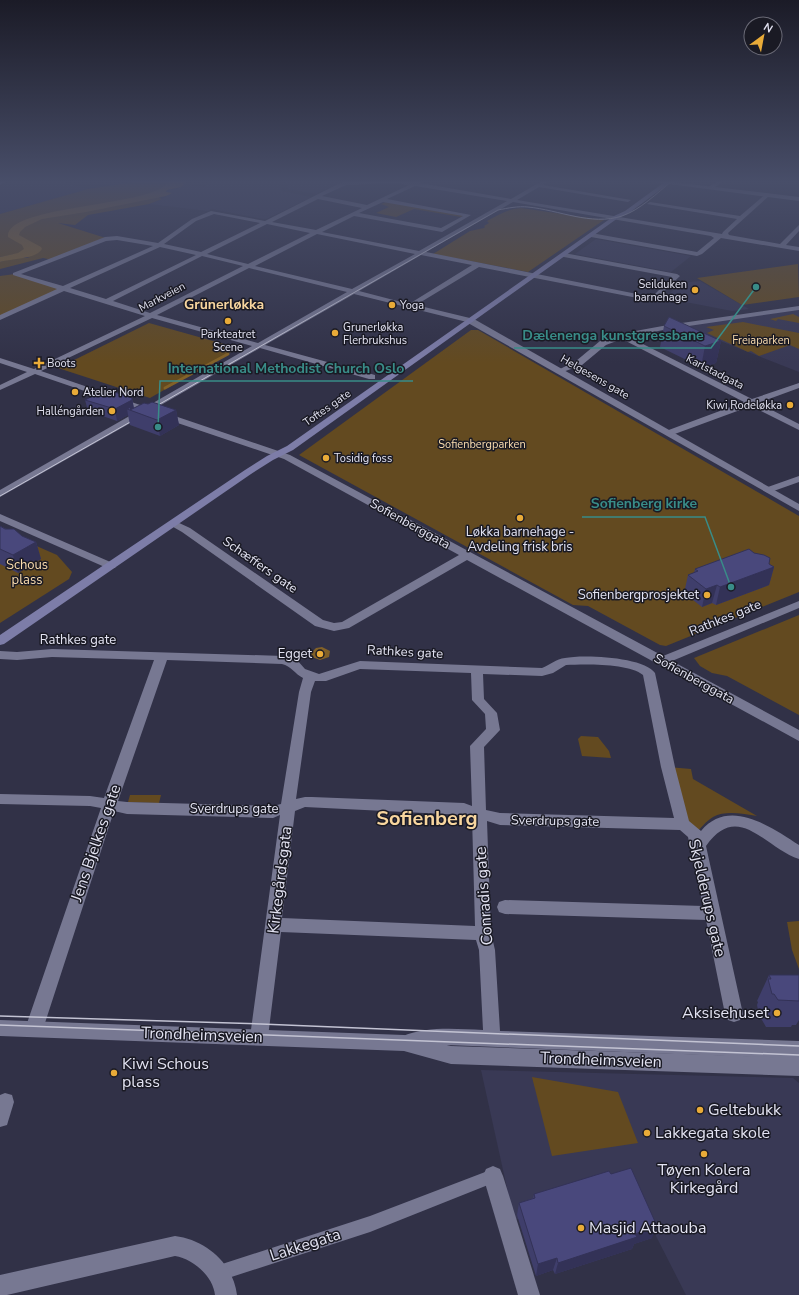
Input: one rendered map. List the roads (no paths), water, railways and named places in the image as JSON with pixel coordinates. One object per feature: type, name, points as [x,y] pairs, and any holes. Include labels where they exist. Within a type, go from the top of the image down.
[{"type":"main road","name":"Toftes gate","points":[[111,566],[270,458],[290,448],[472,321],[582,241]]},
{"type":"main road","points":[[0,641],[111,566]]},
{"type":"street","name":"Helgesens gate","points":[[63,289],[15,274],[102,241]]},
{"type":"street","name":"Helgesens gate","points":[[137,241],[249,266],[472,321],[799,508]]},
{"type":"street","points":[[0,318],[163,241]]},
{"type":"street","points":[[106,302],[230,241]]},
{"type":"street","name":"Markveien","points":[[0,388],[37,372],[300,241]]},
{"type":"street","points":[[358,241],[654,300],[677,276],[564,255]]},
{"type":"street","points":[[0,494],[441,241]]},
{"type":"street","points":[[630,241],[700,253],[714,241]]},
{"type":"street","points":[[756,241],[799,248]]},
{"type":"street","points":[[782,246],[786,241]]},
{"type":"street","points":[[412,306],[477,265]]},
{"type":"street","points":[[63,289],[258,346],[372,377]]},
{"type":"street","points":[[560,371],[579,363],[603,343],[622,336],[668,327],[799,308]]},
{"type":"street","name":"Karlstadgata","points":[[622,336],[799,427]]},
{"type":"street","name":"Sofienberggata","points":[[0,360],[279,453],[799,736]]},
{"type":"street","points":[[668,433],[799,385]]},
{"type":"street","points":[[768,490],[799,478]]},
{"type":"street","points":[[0,517],[111,566]]},
{"type":"street","name":"Schæffers gate","points":[[173,524],[186,530],[319,623],[332,627],[345,625],[467,555]]},
{"type":"street","name":"Rathkes gate","points":[[662,662],[674,655],[799,604]]},
{"type":"street","name":"Rathkes gate","points":[[0,655],[17,656],[52,653],[290,661],[296,668],[310,677],[318,678],[331,676],[348,668],[360,665],[542,672],[550,670],[564,661],[568,661],[632,663],[646,668]]},
{"type":"street","name":"Jens Bjelkes gate","points":[[34,1030],[109,805],[162,656]]},
{"type":"street","name":"Skjelderups gate","points":[[646,668],[649,673],[668,768],[683,824],[695,834],[698,845],[734,1014]]},
{"type":"street","name":"Conradis gate","points":[[477,670],[478,700],[491,713],[493,730],[477,746],[484,933],[488,950],[492,1039]]},
{"type":"street","name":"Kirkegårdsgata","points":[[259,1037],[304,692],[310,677]]},
{"type":"street","name":"Sverdrups gate","points":[[0,799],[90,801],[127,808],[273,812],[305,802],[312,802],[464,809],[500,819],[683,824]]},
{"type":"street","points":[[698,845],[713,827],[720,822],[730,821],[752,825],[799,853]]},
{"type":"street","points":[[505,907],[712,913]]},
{"type":"street","points":[[274,925],[484,933]]},
{"type":"street","name":"Trondheimsveien","points":[[0,1028],[404,1042],[447,1037],[799,1050]]},
{"type":"street","name":"Trondheimsveien","points":[[404,1042],[451,1055],[799,1067]]},
{"type":"street","name":"Lakkegata","points":[[219,1273],[370,1224],[492,1176],[529,1295]]},
{"type":"street","points":[[0,1286],[175,1246],[188,1248],[203,1258],[219,1273],[225,1286],[226,1295]]},
{"type":"waterway","points":[[165,388],[228,354]]},
{"type":"tram line","points":[[151,409],[443,241]]},
{"type":"tram line","points":[[0,496],[139,417]]},
{"type":"tram line","points":[[0,1016],[261,1024],[799,1046]]},
{"type":"tram line","points":[[0,1025],[799,1055]]},
{"type":"place","name":"Dælenenga kunstgressbane","points":[[756,287]]},
{"type":"place","name":"Seilduken barnehage","points":[[695,290]]},
{"type":"place","name":"Yoga","points":[[392,305]]},
{"type":"place","name":"Parkteatret Scene","points":[[228,321]]},
{"type":"place","name":"Grunerløkka Flerbrukshus","points":[[335,333]]},
{"type":"place","name":"Boots","points":[[39,363]]},
{"type":"place","name":"Atelier Nord","points":[[75,392]]},
{"type":"place","name":"Kiwi Rodeløkka","points":[[790,405]]},
{"type":"place","name":"Halléngården","points":[[112,411]]},
{"type":"place","name":"International Methodist Church Oslo","points":[[158,427]]},
{"type":"place","name":"Tosidig foss","points":[[326,458]]},
{"type":"place","name":"Løkka barnehage - Avdeling frisk bris","points":[[520,518]]},
{"type":"place","name":"Sofienberg kirke","points":[[731,587]]},
{"type":"place","name":"Sofienbergprosjektet","points":[[707,595]]},
{"type":"place","name":"Egget","points":[[320,654]]},
{"type":"place","name":"Aksisehuset","points":[[777,1013]]},
{"type":"place","name":"Kiwi Schous plass","points":[[114,1073]]},
{"type":"place","name":"Geltebukk","points":[[700,1110]]},
{"type":"place","name":"Lakkegata skole","points":[[647,1133]]},
{"type":"place","name":"Tøyen Kolera Kirkegård","points":[[704,1154]]},
{"type":"place","name":"Masjid Attaouba","points":[[581,1228]]},
{"type":"district","name":"Grünerløkka","points":[[224,304]]},
{"type":"district","name":"Sofienberg","points":[[427,818]]},
{"type":"park label","name":"Freiaparken","points":[[761,340]]},
{"type":"park label","name":"Sofienbergparken","points":[[482,444]]},
{"type":"park label","name":"Schous plass","points":[[27,572]]}]
